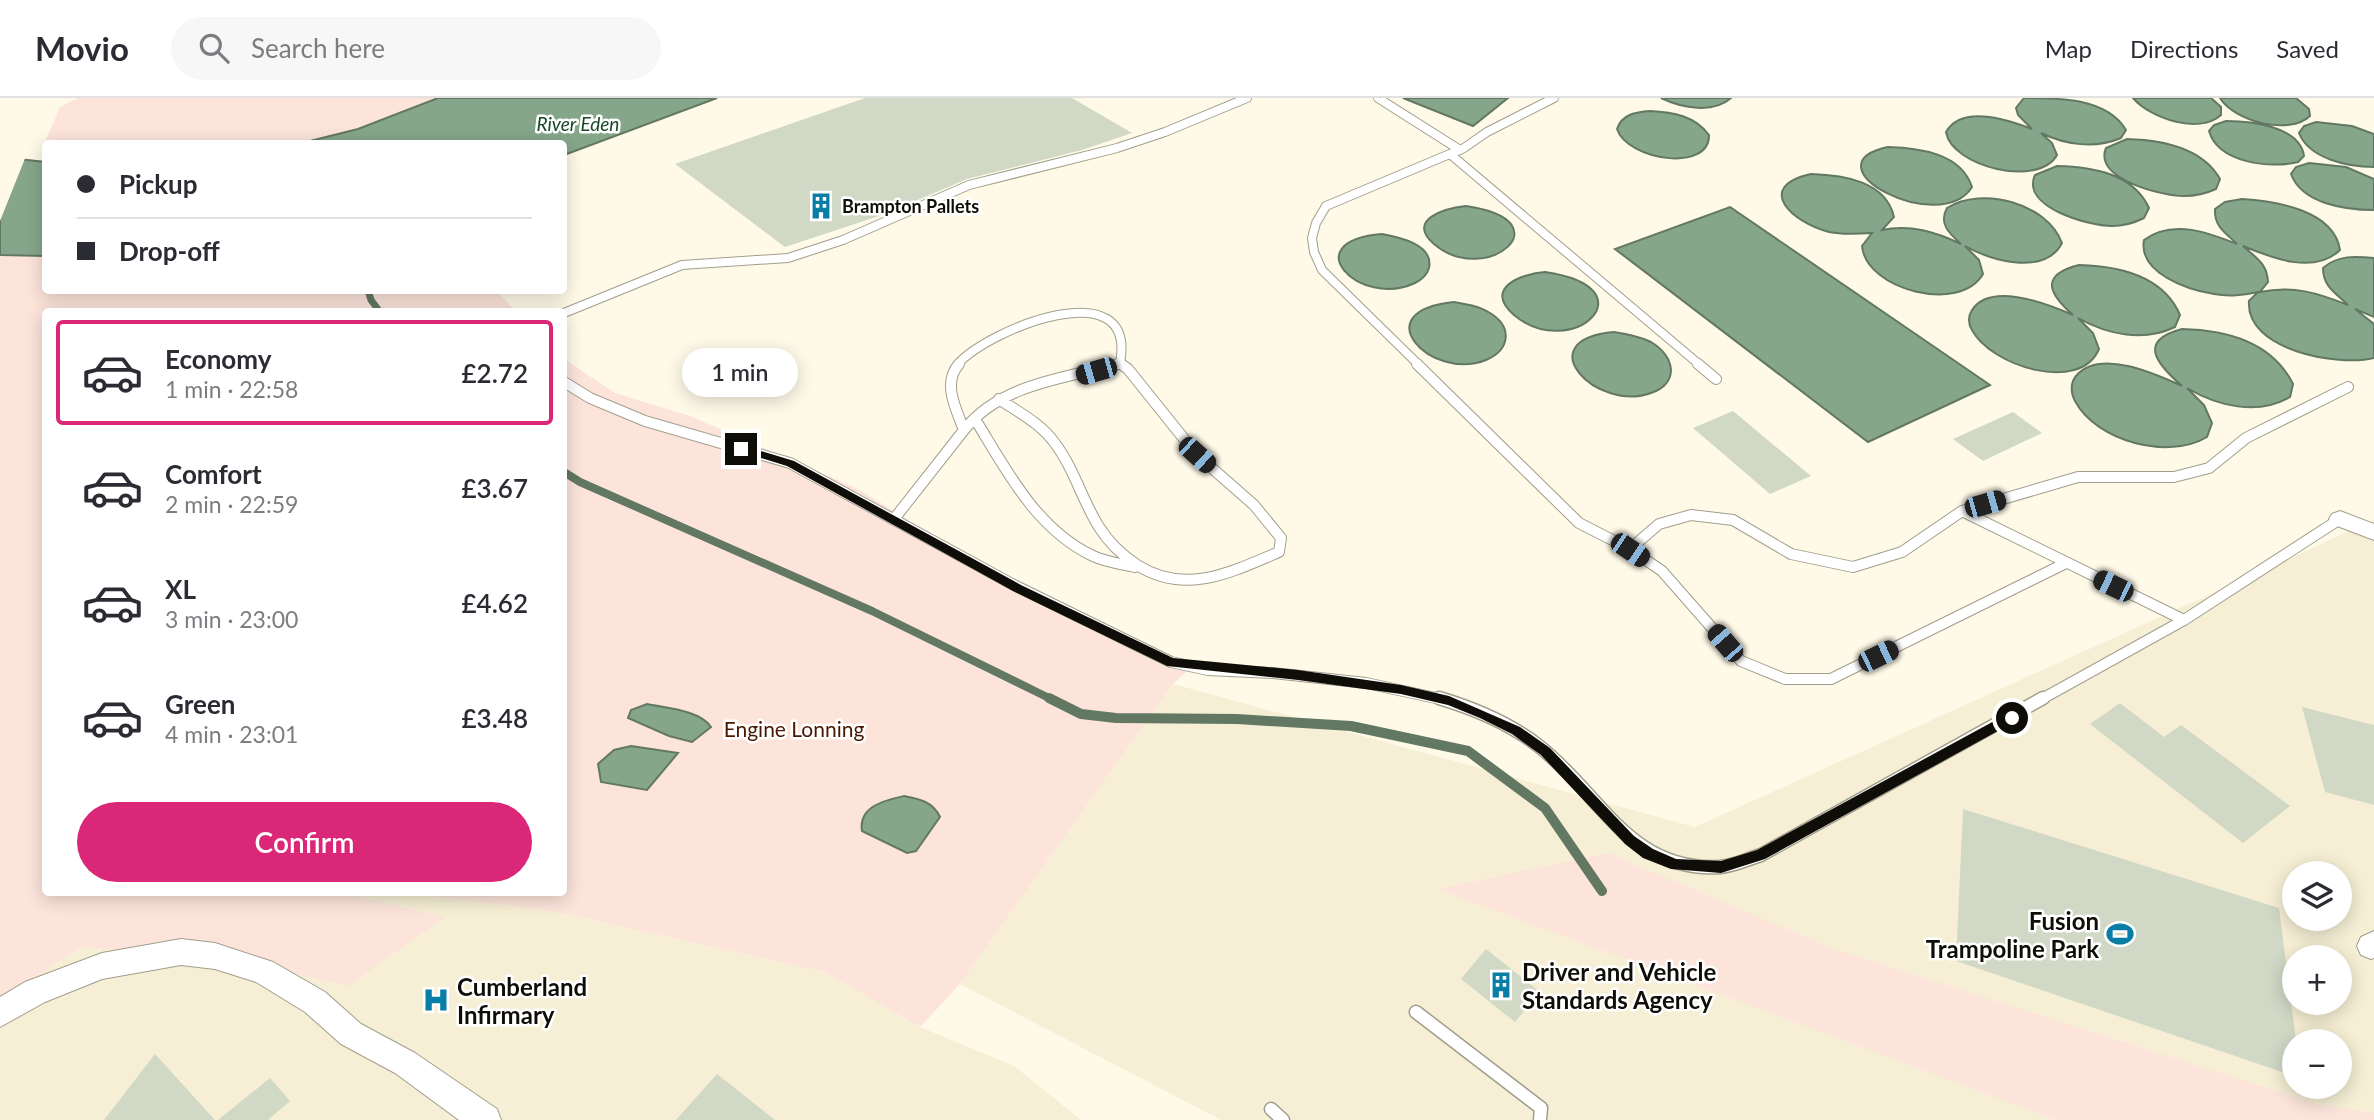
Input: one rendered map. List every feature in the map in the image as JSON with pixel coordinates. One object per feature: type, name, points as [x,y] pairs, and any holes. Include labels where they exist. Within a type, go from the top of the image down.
[{"type":"street","points":[[2340,519],[2374,532]]},
{"type":"street","points":[[0,1013],[69,976],[102,966],[181,952],[215,956],[263,971],[315,1002],[351,1034],[405,1063],[486,1120]]},
{"type":"lane","points":[[567,312],[682,265],[788,258],[843,240],[969,186],[1117,148],[1247,98]]},
{"type":"lane","points":[[1378,98],[1455,152],[1716,379]]},
{"type":"lane","points":[[1554,98],[1487,132],[1455,152],[1326,206],[1313,225],[1311,250],[1322,270],[1579,523],[1630,550],[1661,571],[1741,661],[1785,679],[1831,679],[2066,563]]},
{"type":"lane","points":[[964,430],[950,384],[954,369],[966,354],[1008,331],[1048,316],[1075,311],[1093,314],[1107,319],[1119,329],[1122,341],[1121,363],[1197,455],[1254,505],[1283,543],[1279,552],[1216,577],[1198,581],[1179,580],[1094,557],[1042,520],[1024,498],[975,419]]},
{"type":"lane","points":[[894,519],[964,430],[999,399],[1121,363]]},
{"type":"lane","points":[[567,384],[603,405],[677,433],[790,463],[1017,588],[1171,663],[1298,675],[1401,690],[1449,701],[1484,714],[1516,730],[1546,752],[1629,840],[1648,853],[1675,864],[1721,867],[1760,855],[2184,620],[2340,519]]},
{"type":"lane","points":[[1630,550],[1659,524],[1691,515],[1733,520],[1791,554],[1853,567],[1902,552],[1962,511],[2078,477],[2174,477],[2209,468],[2246,438],[2348,387]]},
{"type":"lane","points":[[999,399],[1053,440],[1100,529],[1126,558],[1149,571]]},
{"type":"lane","points":[[1962,511],[2184,620]]},
{"type":"lane","points":[[1416,1012],[1541,1108],[1540,1120]]},
{"type":"lane","points":[[1271,1109],[1283,1120]]},
{"type":"shaded area","points":[[2374,520],[2374,1120],[1221,1120],[960,984],[1173,684],[1695,827]]},
{"type":"shaded area","name":"Cumberland Infirmary","points":[[0,852],[42,889],[42,896],[435,896],[552,911],[824,972],[920,1027],[1014,1066],[1081,1120],[0,1120]]},
{"type":"green space","points":[[78,98],[444,98],[386,121],[314,140],[46,140],[60,107]]},
{"type":"green space","points":[[0,254],[42,255],[42,294],[500,294],[512,308],[42,308],[42,896],[355,896],[445,917],[348,986],[215,956],[82,947],[0,998]]},
{"type":"green space","name":"Engine Lonning","points":[[567,361],[615,393],[690,416],[858,489],[1018,588],[1192,667],[1173,684],[960,984],[920,1027],[824,972],[552,911],[430,896],[567,896]]},
{"type":"green space","points":[[1608,853],[1831,948],[2282,1093],[2282,1099],[2301,1099],[2374,1113],[2374,1120],[2056,1120],[1438,889]]},
{"type":"water","name":"River Eden","points":[[438,98],[717,98],[567,154],[567,140],[314,140],[358,129]]},
{"type":"water","points":[[1403,98],[1508,98],[1473,126]]},
{"type":"water","points":[[1661,98],[1731,98],[1715,106],[1697,108]]},
{"type":"water","points":[[2024,98],[2052,98],[2095,106],[2118,119],[2126,130],[2121,138],[2101,144],[2070,143],[2041,133],[2052,143],[2057,155],[2047,165],[2033,170],[1997,169],[1963,155],[1952,144],[1946,132],[1953,123],[1963,118],[1974,116],[1999,119],[2032,129],[2018,115],[2016,108]]},
{"type":"water","points":[[2133,98],[2211,98],[2221,107],[2221,115],[2212,121],[2188,124],[2151,112]]},
{"type":"water","points":[[2220,98],[2296,98],[2309,109],[2310,116],[2289,125],[2262,123],[2237,113]]},
{"type":"water","points":[[1650,111],[1675,114],[1697,123],[1709,135],[1706,147],[1683,158],[1667,158],[1651,155],[1624,140],[1617,129],[1622,120],[1635,113]]},
{"type":"water","points":[[2226,121],[2260,124],[2284,132],[2294,138],[2304,156],[2298,162],[2274,165],[2234,157],[2214,142],[2209,131],[2214,125]]},
{"type":"water","points":[[2316,122],[2352,126],[2374,134],[2374,167],[2331,160],[2311,149],[2299,133],[2304,126]]},
{"type":"water","points":[[2127,139],[2180,147],[2203,159],[2220,179],[2216,189],[2196,195],[2174,195],[2146,189],[2119,177],[2110,169],[2105,159],[2106,148]]},
{"type":"water","points":[[1888,147],[1925,151],[1949,160],[1967,176],[1972,187],[1956,201],[1934,205],[1909,202],[1886,193],[1869,181],[1861,168],[1866,156]]},
{"type":"water","points":[[0,157],[42,162],[42,256],[0,255]]},
{"type":"water","points":[[2309,163],[2346,167],[2374,179],[2374,210],[2338,207],[2315,199],[2305,192],[2291,174],[2296,167]]},
{"type":"water","points":[[2057,166],[2097,170],[2122,180],[2142,196],[2149,208],[2144,218],[2125,225],[2101,225],[2074,218],[2047,205],[2037,196],[2033,186],[2035,175]]},
{"type":"water","points":[[1811,174],[1862,182],[1882,195],[1894,217],[1882,230],[1923,230],[1961,244],[1945,224],[1947,208],[1961,202],[1995,199],[2012,202],[2043,218],[2054,229],[2062,243],[2054,253],[2043,260],[2031,262],[2003,260],[1965,246],[1979,260],[1983,274],[1971,286],[1955,293],[1915,292],[1879,275],[1867,261],[1862,246],[1872,233],[1829,232],[1792,213],[1782,196],[1784,187]]},
{"type":"water","points":[[2242,199],[2286,205],[2315,217],[2327,225],[2340,250],[2318,262],[2306,263],[2280,259],[2243,246],[2266,270],[2268,282],[2260,292],[2283,289],[2305,291],[2348,305],[2328,285],[2323,268],[2341,259],[2374,258],[2374,317],[2355,309],[2374,324],[2374,358],[2339,360],[2318,357],[2277,343],[2262,332],[2252,318],[2249,301],[2258,292],[2220,295],[2191,289],[2167,278],[2149,262],[2144,252],[2144,240],[2166,230],[2202,232],[2237,244],[2216,221],[2215,209],[2225,202]]},
{"type":"water","points":[[1466,206],[1496,214],[1511,224],[1514,236],[1507,247],[1493,255],[1475,259],[1454,256],[1434,244],[1426,235],[1426,222],[1440,212]]},
{"type":"water","points":[[1730,207],[1990,385],[1868,442],[1615,249]]},
{"type":"water","points":[[1382,234],[1421,247],[1429,260],[1429,268],[1424,277],[1415,283],[1394,289],[1374,287],[1357,281],[1344,271],[1339,259],[1342,248],[1356,239]]},
{"type":"water","points":[[2079,265],[2124,271],[2151,282],[2163,290],[2180,315],[2175,327],[2151,334],[2126,334],[2101,329],[2078,318],[2093,333],[2099,349],[2089,363],[2074,370],[2055,372],[2016,364],[1982,343],[1972,330],[1969,320],[1972,310],[1981,301],[1993,297],[2006,296],[2036,301],[2073,315],[2058,300],[2052,286],[2058,274]]},
{"type":"water","points":[[1545,272],[1577,280],[1594,292],[1598,305],[1592,317],[1578,327],[1558,331],[1536,328],[1514,315],[1505,305],[1502,297],[1504,290],[1516,279]]},
{"type":"water","points":[[1454,302],[1486,311],[1502,325],[1506,338],[1494,356],[1465,364],[1445,361],[1428,354],[1415,343],[1410,330],[1413,318],[1427,308]]},
{"type":"water","points":[[2182,329],[2215,332],[2260,348],[2284,370],[2293,384],[2290,397],[2265,406],[2238,406],[2211,400],[2187,388],[2204,405],[2212,423],[2207,437],[2191,444],[2173,447],[2135,443],[2116,436],[2085,415],[2074,398],[2073,382],[2086,368],[2099,364],[2128,366],[2182,386],[2159,362],[2155,347],[2159,340],[2168,334]]},
{"type":"water","points":[[1614,332],[1642,338],[1659,348],[1665,354],[1671,369],[1667,383],[1651,393],[1630,396],[1610,393],[1592,385],[1579,373],[1573,360],[1575,348],[1588,338]]},
{"type":"water","points":[[647,704],[691,713],[711,727],[692,742],[669,736],[628,718],[631,710]]},
{"type":"water","points":[[631,746],[678,753],[647,790],[601,782],[598,764],[614,750]]},
{"type":"water","points":[[904,796],[925,802],[934,808],[940,817],[916,851],[907,853],[862,831],[864,816],[869,810],[882,802]]},
{"type":"pier","points":[[0,154],[26,156],[0,221]]},
{"type":"building","name":"Brampton Pallets","points":[[865,98],[1072,98],[1132,133],[1082,150],[967,179],[885,214],[785,247],[675,164]]},
{"type":"building","points":[[1733,411],[1811,476],[1770,494],[1693,428]]},
{"type":"building","points":[[2013,412],[2042,433],[1983,461],[1953,439]]},
{"type":"building","points":[[2120,703],[2164,737],[2181,725],[2290,806],[2243,843],[2090,724]]},
{"type":"building","points":[[2302,707],[2374,725],[2374,805],[2325,792]]},
{"type":"building","name":"Fusion Trampoline Park","points":[[1963,809],[2279,908],[2284,945],[2282,1015],[2293,1015],[2294,1029],[2282,1029],[2282,1072],[1956,961]]},
{"type":"building","name":"Driver and Vehicle Standards Agency","points":[[1486,949],[1540,992],[1515,1022],[1461,979]]},
{"type":"building","points":[[155,1054],[215,1120],[104,1120]]},
{"type":"building","points":[[717,1074],[775,1120],[676,1120]]},
{"type":"building","points":[[270,1078],[290,1101],[268,1120],[218,1120]]},
{"type":"waterway","points":[[369,294],[377,308]]},
{"type":"waterway","points":[[567,474],[872,611],[1053,700]]},
{"type":"waterway","points":[[1049,698],[1053,700]]},
{"type":"waterway","points":[[1053,700],[1081,714],[1116,718],[1237,719],[1351,726],[1468,751],[1545,808],[1602,891]]},
{"type":"place","name":"Brampton Pallets","points":[[821,206]]},
{"type":"place","name":"Fusion Trampoline Park","points":[[2120,934]]},
{"type":"place","name":"Driver and Vehicle Standards Agency","points":[[1501,985]]},
{"type":"place","name":"Cumberland Infirmary","points":[[436,1000]]},
{"type":"route","points":[[741,449],[790,463],[1017,588],[1171,663],[1298,675],[1401,690],[1449,701],[1484,714],[1516,730],[1546,752],[1629,840],[1648,853],[1675,864],[1721,867],[1760,855],[2012,718]]}]
